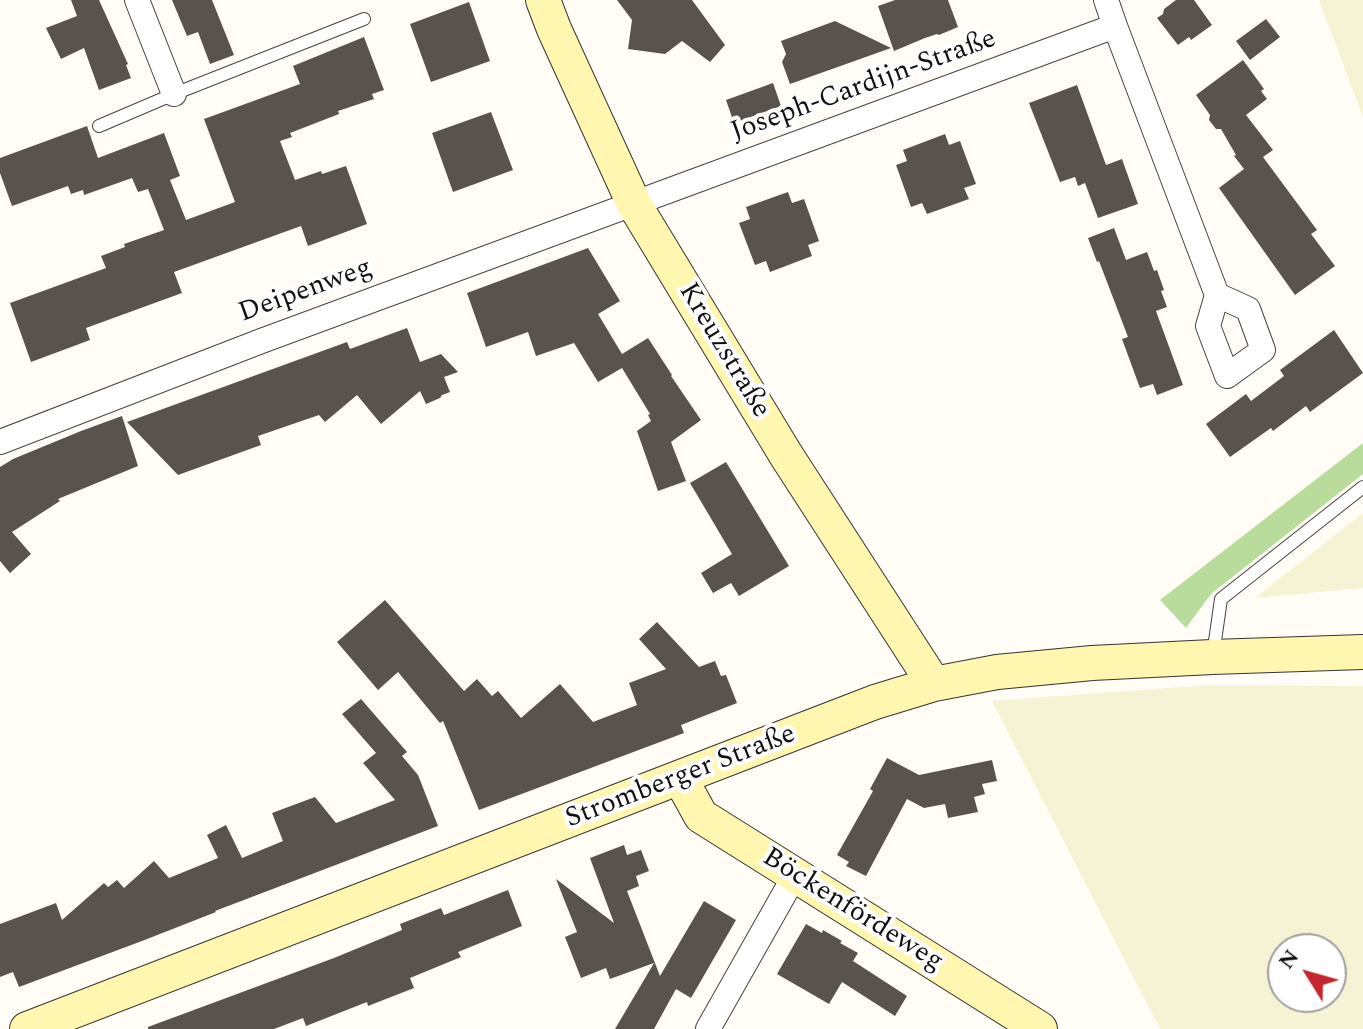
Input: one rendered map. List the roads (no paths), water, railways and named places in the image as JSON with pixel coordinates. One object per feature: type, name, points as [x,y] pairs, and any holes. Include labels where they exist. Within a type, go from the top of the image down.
[{"type":"main road","name":"Kreuzstraße","points":[[543,0],[634,204],[786,455],[934,684]]},
{"type":"main road","name":"Stromberger Straße","points":[[27,1029],[875,702],[934,684],[1013,671],[1092,663],[1363,652]]},
{"type":"main road","name":"Böckenfördeweg","points":[[680,778],[701,816],[1040,1029]]},
{"type":"street","points":[[137,0],[174,94]]},
{"type":"street","points":[[1106,0],[1217,295]]},
{"type":"street","name":"Joseph-Cardijn-Straße","points":[[634,204],[1115,26]]},
{"type":"street","name":"Deipenweg","points":[[1,439],[634,204]]},
{"type":"street","points":[[708,1029],[795,875]]},
{"type":"lane","points":[[99,126],[364,19]]},
{"type":"lane","points":[[1212,657],[1221,599],[1363,487]]}]
